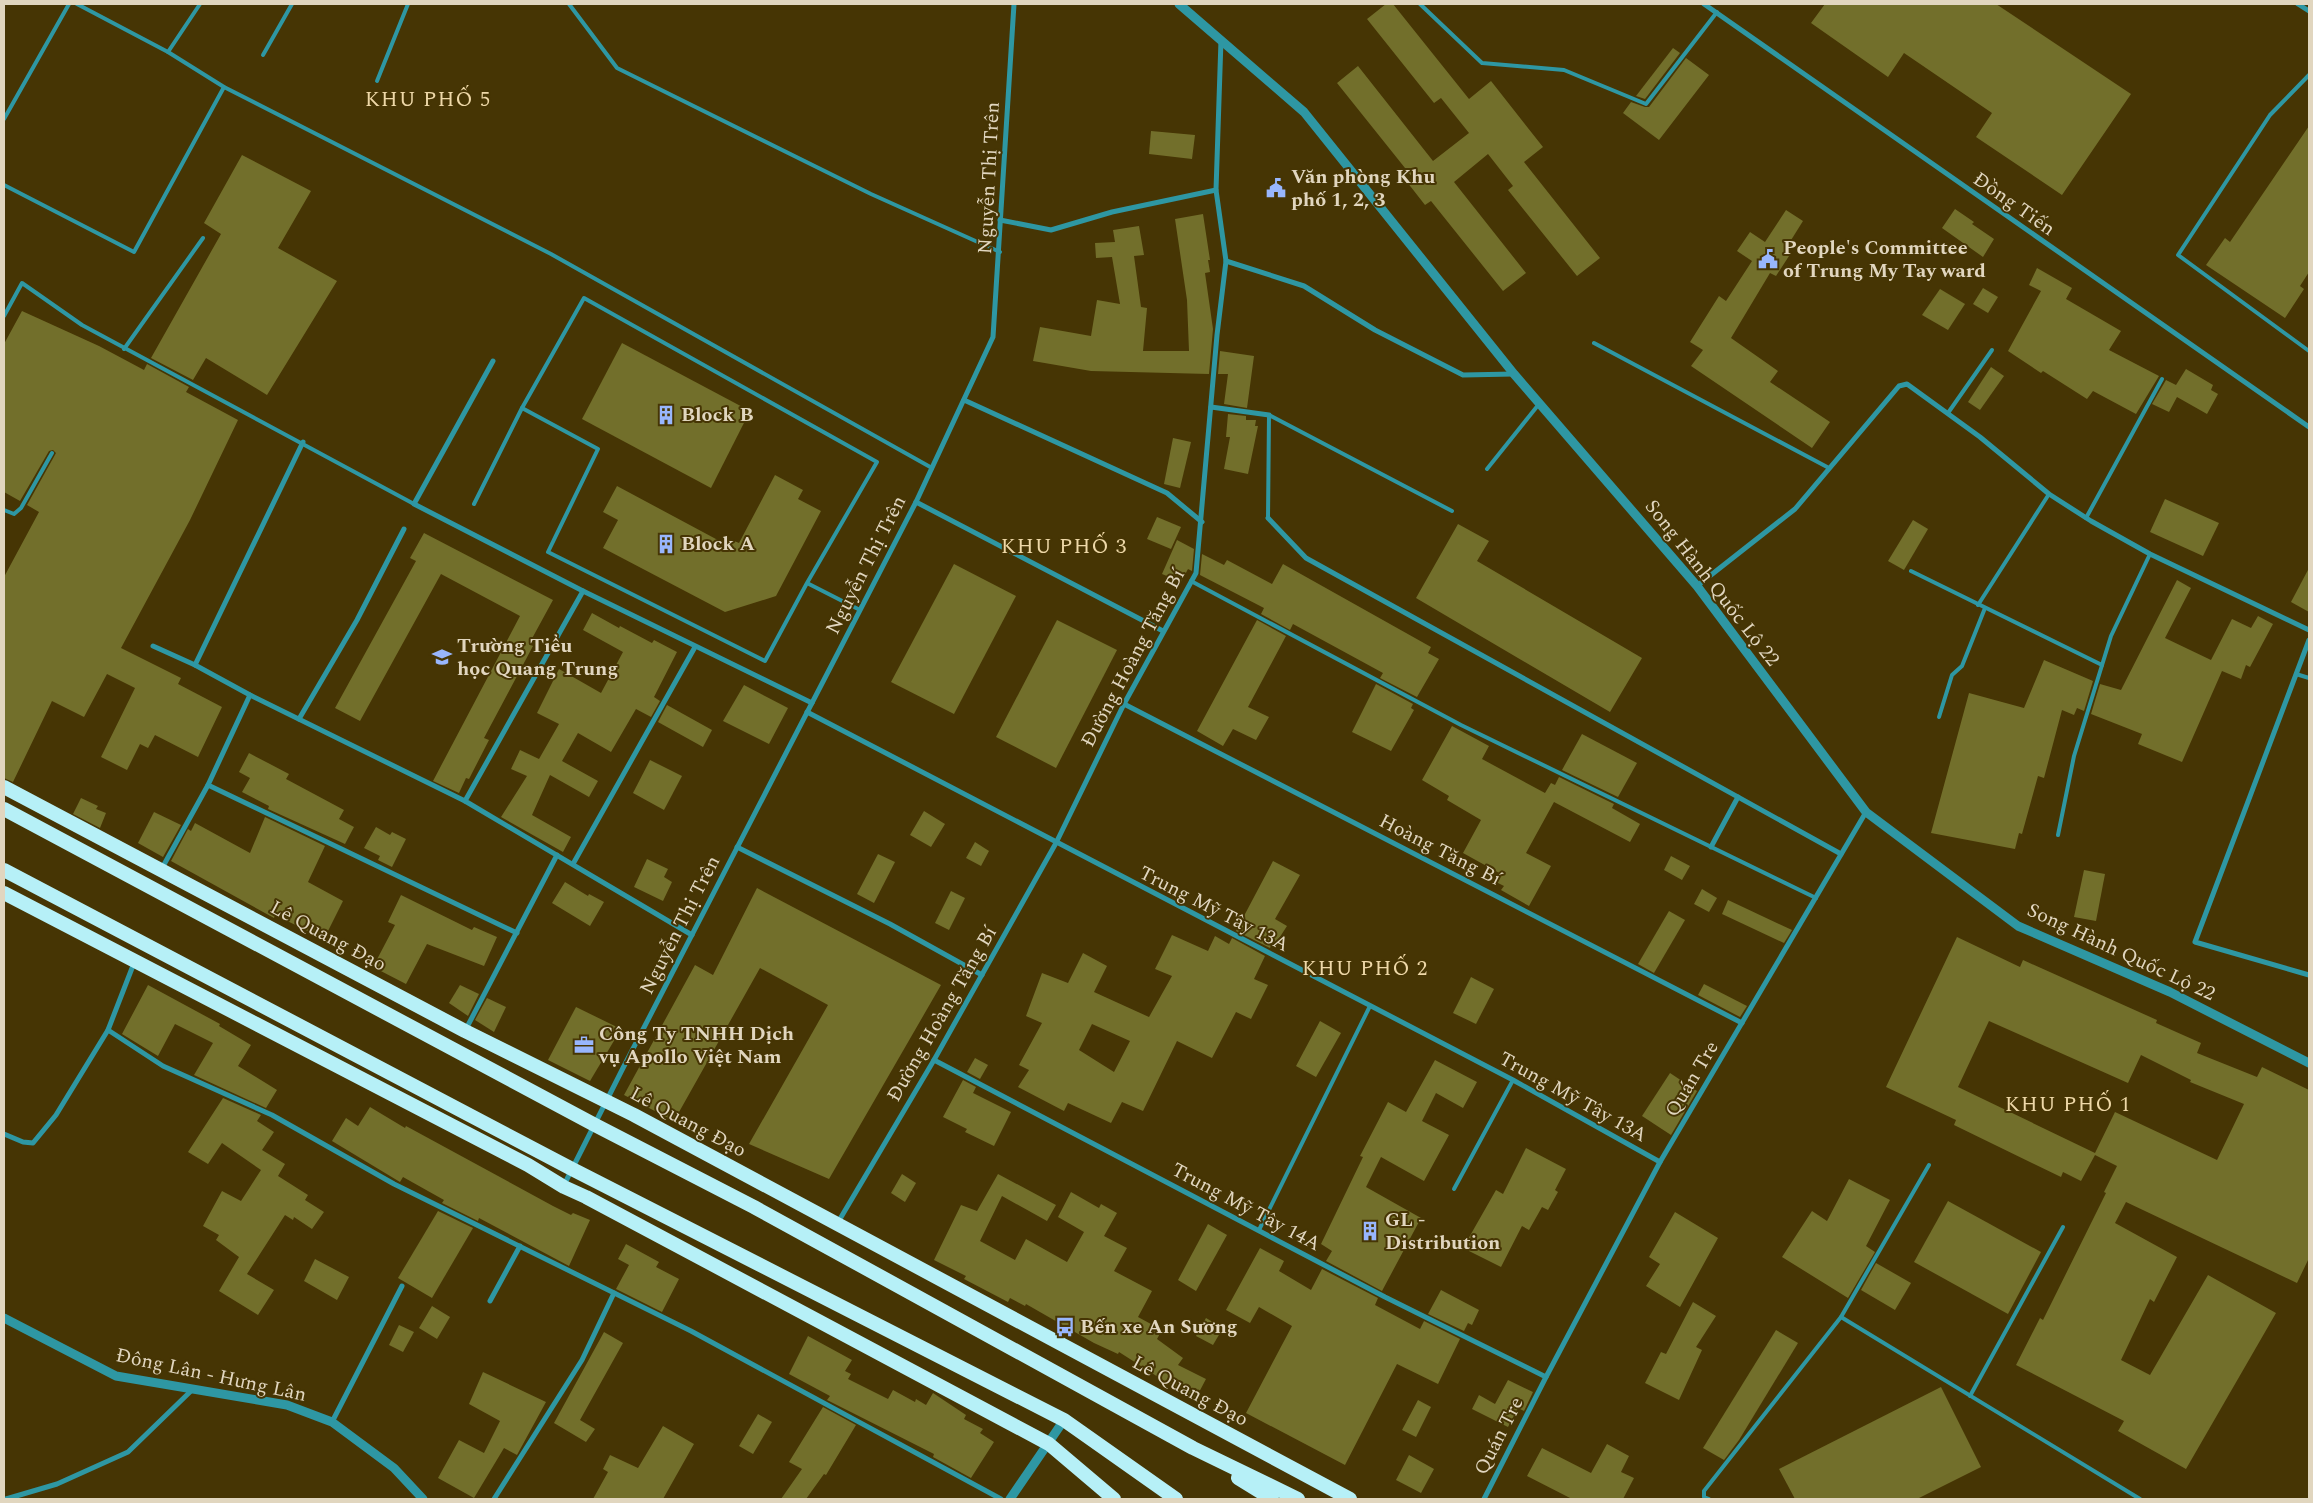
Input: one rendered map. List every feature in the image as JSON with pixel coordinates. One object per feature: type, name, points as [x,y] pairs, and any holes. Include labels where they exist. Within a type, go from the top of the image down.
[{"type":"highway","name":"Lê Quang Đạo","points":[[4,787],[464,1032],[606,1101],[1350,1499]]},
{"type":"highway","name":"Lê Quang Đạo","points":[[4,809],[595,1125],[754,1207],[1194,1448],[1298,1499]]},
{"type":"highway","points":[[4,870],[572,1168],[1064,1420],[1176,1499]]},
{"type":"highway","points":[[4,893],[528,1165],[564,1187],[604,1206],[1049,1444],[1114,1499]]},
{"type":"highway","points":[[754,1207],[763,1185]]},
{"type":"highway","points":[[1194,1448],[1272,1499]]},
{"type":"street","name":"Nguyễn Thị Trên","points":[[564,1187],[737,846],[916,502],[993,337],[1000,252],[1000,220],[1014,4]]},
{"type":"street","name":"Song Hành Quốc Lộ 22","points":[[1179,4],[1304,112],[1514,374],[1697,586],[1866,812],[2018,926],[2170,992],[2309,1063]]},
{"type":"street","name":"Đồng Tiến","points":[[1704,4],[2309,427]]},
{"type":"street","points":[[2298,4],[2309,11]]},
{"type":"street","name":"Đường Hoàng Tăng Bí","points":[[837,1224],[934,1060],[1056,843],[1124,704],[1163,630],[1196,574],[1202,522],[1216,335],[1226,260],[1216,190],[1221,40]]},
{"type":"street","points":[[1000,220],[1051,230],[1112,212],[1216,190]]},
{"type":"street","points":[[1226,260],[1304,286],[1375,330],[1463,376],[1514,374]]},
{"type":"street","points":[[493,361],[414,504],[694,647],[812,703]]},
{"type":"street","points":[[1697,586],[1795,509],[1899,386],[1907,384],[1948,413],[2049,494],[2086,518],[2150,554],[2309,630]]},
{"type":"street","points":[[964,400],[1167,493],[1202,522]]},
{"type":"street","points":[[1211,407],[1269,415]]},
{"type":"street","points":[[194,665],[303,442]]},
{"type":"street","points":[[916,502],[1163,630]]},
{"type":"street","points":[[1268,518],[1306,558],[1841,854]]},
{"type":"street","points":[[299,719],[357,620],[404,529]]},
{"type":"street","points":[[465,801],[583,591]]},
{"type":"street","points":[[2309,640],[2195,942],[2309,975]]},
{"type":"street","points":[[153,646],[465,801],[692,935]]},
{"type":"street","points":[[573,864],[694,647]]},
{"type":"street","points":[[161,870],[208,785],[250,695]]},
{"type":"street","name":"Hoàng Tăng Bí","points":[[1124,704],[1742,1023]]},
{"type":"street","name":"Trung Mỹ Tây 13A","points":[[807,712],[1513,1080],[1660,1162]]},
{"type":"street","points":[[208,785],[517,933]]},
{"type":"street","points":[[1711,847],[1738,797]]},
{"type":"street","name":"Quán Tre","points":[[1484,1499],[1546,1377],[1660,1162],[1866,812]]},
{"type":"street","points":[[737,846],[890,924],[982,975]]},
{"type":"street","points":[[464,1032],[558,855]]},
{"type":"street","points":[[4,1134],[23,1142],[33,1143],[38,1139],[56,1115],[108,1030],[134,962]]},
{"type":"street","points":[[108,1030],[163,1066],[272,1115],[394,1184],[691,1331],[1001,1499]]},
{"type":"street","name":"Trung Mỹ Tây 14A","points":[[934,1060],[1385,1297],[1546,1377]]},
{"type":"street","points":[[490,1301],[520,1246]]},
{"type":"street","points":[[332,1422],[402,1286]]},
{"type":"street","points":[[494,1499],[582,1360],[614,1293]]},
{"type":"street","name":"Đông Lân - Hưng Lân","points":[[4,1318],[116,1376],[287,1405],[332,1422],[394,1468],[423,1499]]},
{"type":"street","points":[[6,1499],[57,1484],[128,1452],[193,1389]]},
{"type":"street","points":[[1010,1499],[1064,1420]]},
{"type":"lane","points":[[4,119],[69,4]]},
{"type":"lane","points":[[77,4],[168,52],[224,87],[551,254],[932,468]]},
{"type":"lane","points":[[168,52],[200,4]]},
{"type":"lane","points":[[263,55],[292,4]]},
{"type":"lane","points":[[377,81],[408,4]]},
{"type":"lane","points":[[569,4],[617,68],[871,194],[1000,252]]},
{"type":"lane","points":[[1420,4],[1482,63],[1564,70],[1646,104],[1717,12]]},
{"type":"lane","points":[[2309,75],[2270,115],[2178,255],[2309,351]]},
{"type":"lane","points":[[4,185],[134,252],[224,87]]},
{"type":"lane","points":[[124,348],[203,238]]},
{"type":"lane","points":[[4,316],[22,283],[82,325],[303,442],[414,504]]},
{"type":"lane","points":[[474,504],[522,408],[584,298],[877,462],[807,583],[765,661],[548,552],[598,450],[522,408]]},
{"type":"lane","points":[[1594,343],[1829,468]]},
{"type":"lane","points":[[1948,413],[1992,350]]},
{"type":"lane","points":[[2086,518],[2162,379]]},
{"type":"lane","points":[[1487,470],[1539,404]]},
{"type":"lane","points":[[1268,518],[1269,415],[1452,511]]},
{"type":"lane","points":[[4,510],[14,514],[21,508],[52,453]]},
{"type":"lane","points":[[1978,605],[2049,494]]},
{"type":"lane","points":[[2058,834],[2074,756],[2111,636],[2150,554]]},
{"type":"lane","points":[[1911,571],[2102,665]]},
{"type":"lane","points":[[1191,581],[1461,725],[1816,898]]},
{"type":"lane","points":[[807,583],[860,610]]},
{"type":"lane","points":[[1938,717],[1952,675],[1962,666],[1985,608]]},
{"type":"lane","points":[[2296,674],[2309,678]]},
{"type":"lane","points":[[1259,1230],[1370,1006]]},
{"type":"lane","points":[[1454,1189],[1513,1080]]},
{"type":"lane","points":[[1709,1499],[1704,1497],[1704,1491],[1841,1317],[1929,1165]]},
{"type":"lane","points":[[1970,1396],[2063,1227]]},
{"type":"lane","points":[[1841,1317],[2140,1499]]},
{"type":"building","points":[[1386,4],[1393,4],[1469,99],[1491,81],[1543,147],[1524,162],[1600,258],[1577,276],[1508,190],[1513,186],[1488,154],[1454,182],[1526,273],[1503,291],[1431,201],[1425,205],[1407,182],[1413,178],[1337,83],[1358,66],[1433,161],[1469,133],[1441,98],[1434,103],[1367,19]]},
{"type":"building","points":[[1825,4],[1996,4],[2131,94],[2062,195],[1976,137],[1992,113],[1904,53],[1888,77],[1811,23]]},
{"type":"building","points":[[1673,48],[1680,53],[1645,99],[1636,96]]},
{"type":"building","points":[[1686,58],[1709,75],[1659,140],[1623,113],[1631,102],[1649,107]]},
{"type":"building","points":[[2309,126],[2309,272],[2300,286],[2304,289],[2285,318],[2206,265],[2225,238],[2230,242]]},
{"type":"building","points":[[1151,131],[1195,135],[1192,159],[1149,154]]},
{"type":"building","points":[[242,155],[311,191],[278,248],[337,281],[267,395],[206,358],[193,380],[151,358],[221,234],[204,223]]},
{"type":"building","points":[[1955,209],[1974,222],[1972,224],[1994,239],[1983,257],[1942,228]]},
{"type":"building","points":[[1786,210],[1803,221],[1783,253],[1789,256],[1776,276],[1770,273],[1731,338],[1778,371],[1770,382],[1830,422],[1812,448],[1691,366],[1703,350],[1690,342],[1719,296],[1726,301],[1752,261],[1737,251],[1750,232],[1765,242]]},
{"type":"building","points":[[1203,214],[1210,260],[1208,260],[1210,272],[1205,273],[1213,329],[1209,374],[1091,371],[1033,361],[1040,327],[1091,336],[1097,300],[1120,304],[1112,257],[1096,258],[1095,243],[1115,242],[1113,230],[1139,226],[1144,255],[1134,256],[1141,307],[1147,308],[1143,351],[1189,351],[1187,300],[1175,219]]},
{"type":"building","points":[[2037,268],[2072,288],[2066,299],[2121,331],[2109,350],[2159,376],[2136,414],[2093,391],[2087,399],[2043,371],[2041,373],[2008,351],[2041,291],[2029,285]]},
{"type":"building","points":[[1983,288],[1998,297],[1988,313],[1973,304]]},
{"type":"building","points":[[1940,289],[1965,304],[1948,330],[1922,315]]},
{"type":"building","points":[[22,311],[99,346],[144,370],[147,364],[189,387],[186,392],[238,420],[190,520],[121,648],[181,678],[178,684],[222,707],[198,757],[155,735],[148,748],[140,744],[127,770],[101,757],[135,688],[107,674],[84,717],[52,701],[13,782],[4,778],[4,577],[39,512],[27,505],[56,453],[53,450],[49,451],[20,501],[4,492],[4,344]]},
{"type":"building","name":"Block B","points":[[622,343],[750,411],[711,488],[582,419]]},
{"type":"building","points":[[1220,351],[1254,356],[1247,408],[1224,404],[1228,374],[1218,374]]},
{"type":"building","points":[[1991,367],[2004,376],[1980,410],[1968,402]]},
{"type":"building","points":[[2186,369],[2213,385],[2211,390],[2218,394],[2207,414],[2177,397],[2169,412],[2152,404],[2166,380],[2176,385]]},
{"type":"building","points":[[1228,414],[1246,416],[1246,420],[1256,420],[1255,426],[1258,426],[1248,474],[1224,469],[1230,437],[1226,437]]},
{"type":"building","points":[[1173,438],[1191,442],[1180,488],[1164,484]]},
{"type":"building","name":"Block A","points":[[775,475],[803,490],[798,499],[821,511],[776,596],[725,612],[603,548],[618,520],[603,512],[617,486],[729,546],[732,540],[739,543]]},
{"type":"building","points":[[2165,499],[2219,523],[2203,556],[2150,532]]},
{"type":"building","points":[[1157,517],[1181,527],[1171,549],[1147,539]]},
{"type":"building","points":[[1913,520],[1928,529],[1904,570],[1888,561]]},
{"type":"building","points":[[1458,524],[1489,541],[1477,561],[1642,658],[1610,712],[1416,598]]},
{"type":"building","points":[[424,533],[553,600],[529,644],[533,646],[484,738],[489,740],[469,779],[466,778],[459,793],[433,781],[520,616],[441,574],[360,721],[335,708],[416,561],[410,558]]},
{"type":"building","points":[[1177,540],[1194,549],[1192,571],[1188,569],[1181,582],[1162,574]]},
{"type":"building","points":[[1202,554],[1224,565],[1227,560],[1272,584],[1283,564],[1431,647],[1428,653],[1439,659],[1417,697],[1380,678],[1383,673],[1293,624],[1290,630],[1261,614],[1264,608],[1200,575]]},
{"type":"building","points":[[954,564],[1016,596],[954,714],[891,682]]},
{"type":"building","points":[[2309,568],[2309,612],[2291,602]]},
{"type":"building","points":[[2177,580],[2191,588],[2165,638],[2211,660],[2232,619],[2251,628],[2258,616],[2273,624],[2250,667],[2246,665],[2241,679],[2222,671],[2182,762],[2138,744],[2142,734],[2091,714],[2100,684],[2121,690]]},
{"type":"building","points":[[592,613],[619,628],[620,626],[652,643],[654,640],[677,652],[654,697],[660,701],[651,717],[636,709],[611,752],[578,733],[562,761],[598,781],[589,797],[550,775],[532,815],[571,837],[563,852],[501,817],[527,776],[511,769],[520,750],[539,759],[559,724],[537,713],[559,669],[601,693],[623,652],[583,630]]},
{"type":"building","points":[[1057,620],[1117,650],[1056,768],[996,737]]},
{"type":"building","points":[[1257,620],[1286,636],[1248,707],[1269,717],[1256,740],[1233,729],[1223,746],[1197,731]]},
{"type":"building","points":[[2044,660],[2093,681],[2084,711],[2077,708],[2074,715],[2062,710],[2044,778],[2038,776],[2022,834],[2019,833],[2015,849],[1931,833],[1969,693],[2024,708]]},
{"type":"building","points":[[1376,684],[1413,704],[1411,708],[1414,710],[1391,751],[1352,732]]},
{"type":"building","points":[[744,685],[788,708],[769,744],[723,721]]},
{"type":"building","points":[[667,705],[712,730],[703,747],[658,722]]},
{"type":"building","points":[[1452,726],[1489,746],[1482,759],[1545,793],[1551,783],[1555,785],[1559,777],[1614,804],[1612,808],[1640,824],[1630,842],[1554,802],[1526,853],[1551,866],[1529,906],[1501,890],[1504,886],[1496,882],[1501,874],[1463,853],[1481,820],[1447,800],[1449,796],[1422,780]]},
{"type":"building","points":[[1582,734],[1637,763],[1618,797],[1562,770]]},
{"type":"building","points":[[249,753],[289,774],[286,779],[344,810],[339,819],[354,827],[345,844],[268,809],[269,806],[242,792],[250,778],[239,772]]},
{"type":"building","points":[[650,760],[682,776],[664,810],[633,793]]},
{"type":"building","points":[[81,798],[98,806],[96,809],[106,813],[100,828],[73,814]]},
{"type":"building","points":[[924,811],[945,824],[931,847],[910,835]]},
{"type":"building","points":[[154,812],[181,825],[163,857],[138,843]]},
{"type":"building","points":[[265,817],[325,846],[308,882],[343,901],[324,939],[275,915],[274,918],[171,861],[188,829],[191,831],[195,823],[250,853]]},
{"type":"building","points":[[376,827],[390,835],[392,832],[406,839],[392,867],[378,860],[380,856],[364,848]]},
{"type":"building","points":[[975,842],[989,851],[981,866],[966,858]]},
{"type":"building","points":[[878,854],[895,862],[874,903],[857,894]]},
{"type":"building","points":[[1671,856],[1690,866],[1682,880],[1664,870]]},
{"type":"building","points":[[647,859],[668,869],[664,877],[672,882],[663,901],[634,887]]},
{"type":"building","points":[[1273,861],[1300,875],[1275,919],[1287,926],[1276,943],[1273,941],[1270,948],[1236,931]]},
{"type":"building","points":[[2084,870],[2105,874],[2096,921],[2074,917]]},
{"type":"building","points":[[565,882],[588,896],[589,894],[604,902],[590,926],[552,903]]},
{"type":"building","points":[[757,888],[941,985],[829,1179],[749,1144],[828,1005],[760,968],[674,1121],[624,1095],[695,965],[713,975]]},
{"type":"building","points":[[1702,889],[1717,898],[1709,912],[1694,904]]},
{"type":"building","points":[[951,891],[965,898],[949,930],[935,923]]},
{"type":"building","points":[[401,895],[472,930],[474,927],[497,937],[484,966],[427,944],[406,984],[373,967],[395,925],[388,922]]},
{"type":"building","points":[[1728,900],[1792,930],[1784,943],[1722,914]]},
{"type":"building","points":[[1669,911],[1685,920],[1654,973],[1638,964]]},
{"type":"building","points":[[1172,935],[1208,951],[1215,936],[1229,944],[1232,938],[1265,956],[1254,979],[1268,985],[1251,1019],[1236,1012],[1212,1058],[1177,1041],[1143,1111],[1122,1102],[1111,1123],[1068,1103],[1064,1111],[1018,1087],[1029,1070],[1019,1065],[1042,1023],[1026,1016],[1042,973],[1068,983],[1083,953],[1107,966],[1094,992],[1149,1017],[1172,976],[1155,969]],"holes":[[[1092,1024],[1130,1041],[1114,1072],[1079,1050]]]},
{"type":"building","points":[[1957,937],[2020,967],[2023,960],[2157,1020],[2156,1023],[2201,1043],[2197,1053],[2257,1077],[2262,1067],[2309,1090],[2309,1258],[2297,1283],[2126,1202],[2115,1223],[2177,1257],[2154,1302],[2150,1299],[2121,1360],[2150,1375],[2208,1275],[2276,1313],[2186,1469],[2118,1431],[2124,1421],[2016,1365],[2040,1318],[2043,1320],[2106,1193],[2104,1192],[2117,1166],[2095,1155],[2081,1181],[2063,1172],[2061,1177],[1954,1125],[1956,1120],[1886,1087]],"holes":[[[1989,1021],[2128,1083],[2141,1055],[2191,1080],[2190,1082],[2244,1104],[2217,1160],[2115,1112],[2095,1153],[1958,1087]]]},
{"type":"building","points":[[1471,977],[1494,989],[1476,1024],[1453,1013]]},
{"type":"building","points":[[1704,984],[1747,1006],[1740,1017],[1698,995]]},
{"type":"building","points":[[148,985],[220,1024],[219,1026],[251,1045],[238,1066],[277,1090],[266,1108],[194,1075],[213,1043],[175,1024],[158,1056],[122,1034]]},
{"type":"building","points":[[460,985],[479,994],[468,1016],[449,1003]]},
{"type":"building","points":[[487,998],[506,1007],[494,1032],[475,1020]]},
{"type":"building","name":"Công Ty TNHH Dịch vụ Apollo Việt Nam","points":[[576,1007],[621,1029],[590,1081],[548,1060]]},
{"type":"building","points":[[1320,1021],[1341,1033],[1316,1077],[1296,1066]]},
{"type":"building","points":[[975,1058],[988,1065],[980,1079],[967,1072]]},
{"type":"building","points":[[1435,1060],[1477,1082],[1463,1108],[1436,1093],[1422,1121],[1449,1135],[1424,1181],[1381,1157],[1366,1187],[1421,1218],[1382,1291],[1326,1261],[1332,1251],[1321,1244],[1363,1157],[1360,1156],[1388,1102],[1406,1112]]},
{"type":"building","points":[[1670,1073],[1697,1091],[1671,1135],[1642,1116]]},
{"type":"building","points":[[963,1080],[976,1087],[973,1093],[1011,1112],[994,1146],[965,1132],[967,1129],[943,1117]]},
{"type":"building","points":[[223,1098],[261,1115],[257,1121],[274,1132],[262,1150],[285,1164],[278,1176],[308,1195],[305,1200],[324,1212],[312,1229],[294,1217],[293,1220],[285,1215],[247,1274],[274,1290],[258,1315],[219,1291],[239,1257],[216,1240],[219,1235],[203,1226],[222,1191],[241,1201],[261,1170],[222,1143],[208,1164],[188,1152]]},
{"type":"building","points":[[370,1107],[405,1128],[406,1126],[553,1206],[571,1215],[573,1213],[590,1220],[569,1266],[479,1218],[478,1221],[442,1203],[444,1200],[403,1177],[400,1182],[332,1141],[346,1118],[358,1126]]},
{"type":"building","points":[[1526,1148],[1566,1169],[1555,1190],[1558,1192],[1548,1210],[1542,1207],[1529,1230],[1522,1226],[1501,1267],[1463,1248],[1496,1190],[1503,1194]]},
{"type":"building","points":[[902,1174],[916,1183],[905,1202],[891,1193]]},
{"type":"building","points":[[998,1174],[1056,1205],[1047,1221],[1002,1196],[980,1241],[1015,1260],[1026,1239],[1067,1262],[1084,1232],[1058,1217],[1071,1192],[1099,1208],[1101,1204],[1117,1213],[1104,1236],[1127,1248],[1114,1271],[1152,1291],[1138,1317],[1162,1330],[1157,1339],[1183,1358],[1178,1365],[1206,1379],[1196,1398],[1169,1384],[1119,1352],[1118,1354],[1094,1343],[1026,1304],[1025,1306],[1010,1298],[1008,1302],[964,1279],[966,1276],[934,1260],[961,1205],[977,1211]]},
{"type":"building","points":[[1849,1179],[1890,1200],[1866,1246],[1875,1252],[1848,1298],[1782,1257],[1812,1211],[1827,1221]]},
{"type":"building","points":[[1948,1201],[2041,1252],[2008,1314],[1914,1262]]},
{"type":"building","points":[[438,1211],[473,1228],[432,1298],[398,1278]]},
{"type":"building","points":[[1675,1212],[1718,1238],[1680,1307],[1646,1286],[1660,1264],[1649,1257]]},
{"type":"building","points":[[1208,1224],[1227,1235],[1196,1291],[1178,1280]]},
{"type":"building","points":[[626,1244],[659,1262],[656,1267],[679,1279],[662,1312],[616,1289],[629,1265],[618,1259]]},
{"type":"building","points":[[1260,1248],[1284,1261],[1279,1271],[1311,1290],[1322,1269],[1378,1298],[1375,1305],[1420,1329],[1424,1321],[1460,1339],[1438,1384],[1397,1364],[1345,1465],[1246,1413],[1292,1326],[1259,1307],[1250,1323],[1226,1310]]},
{"type":"building","points":[[315,1259],[349,1277],[337,1300],[304,1281]]},
{"type":"building","points":[[1876,1263],[1911,1283],[1895,1310],[1861,1290]]},
{"type":"building","points":[[1441,1290],[1479,1310],[1472,1325],[1468,1323],[1464,1331],[1428,1314]]},
{"type":"building","points":[[1693,1302],[1716,1316],[1696,1347],[1702,1350],[1679,1400],[1645,1383],[1661,1352],[1666,1354]]},
{"type":"building","points":[[432,1306],[450,1317],[437,1339],[419,1328]]},
{"type":"building","points":[[1206,1318],[1223,1328],[1213,1345],[1196,1336]]},
{"type":"building","points":[[399,1325],[414,1332],[403,1352],[389,1345]]},
{"type":"building","points":[[1776,1330],[1798,1343],[1739,1440],[1724,1460],[1703,1448]]},
{"type":"building","points":[[604,1332],[623,1343],[580,1420],[595,1429],[586,1442],[554,1423]]},
{"type":"building","points":[[808,1336],[852,1360],[845,1371],[851,1374],[848,1379],[888,1399],[893,1390],[915,1402],[916,1399],[926,1405],[933,1393],[966,1415],[964,1419],[983,1429],[980,1433],[994,1442],[971,1478],[933,1457],[934,1454],[827,1400],[830,1396],[789,1374]]},
{"type":"building","points":[[483,1372],[546,1402],[517,1455],[504,1448],[474,1498],[438,1478],[459,1440],[484,1453],[500,1421],[469,1404]]},
{"type":"building","points":[[1508,1380],[1533,1392],[1524,1411],[1518,1408],[1508,1427],[1472,1409],[1479,1395],[1495,1404]]},
{"type":"building","points":[[1941,1387],[1981,1467],[1917,1499],[1795,1499],[1779,1469]]},
{"type":"building","points":[[1418,1400],[1431,1407],[1416,1437],[1402,1430]]},
{"type":"building","points":[[823,1407],[856,1425],[826,1475],[824,1474],[806,1499],[781,1499],[802,1469],[789,1462]]},
{"type":"building","points":[[758,1414],[772,1422],[753,1454],[739,1446]]},
{"type":"building","points":[[663,1426],[694,1444],[663,1499],[593,1499],[608,1472],[603,1469],[610,1455],[638,1468]]},
{"type":"building","points":[[1607,1444],[1629,1456],[1621,1472],[1634,1478],[1623,1499],[1572,1499],[1527,1476],[1542,1448],[1591,1473]]},
{"type":"building","points":[[1409,1455],[1434,1469],[1421,1493],[1396,1480]]},
{"type":"place","name":"Văn phòng Khu phố 1, 2, 3","points":[[1276,188]]},
{"type":"place","name":"People's Committee of Trung My Tay ward","points":[[1768,259]]},
{"type":"place","name":"Block B","points":[[666,415]]},
{"type":"place","name":"Block A","points":[[666,544]]},
{"type":"place","name":"Trường Tiểu học Quang Trung","points":[[442,657]]},
{"type":"place","name":"Công Ty TNHH Dịch vụ Apollo Việt Nam","points":[[584,1045]]},
{"type":"place","name":"GL - Distribution","points":[[1370,1231]]},
{"type":"place","name":"Bến xe An Sương","points":[[1065,1327]]},
{"type":"district","name":"KHU PHỐ 5","points":[[428,100]]},
{"type":"district","name":"KHU PHỐ 3","points":[[1064,547]]},
{"type":"district","name":"KHU PHỐ 2","points":[[1365,969]]},
{"type":"district","name":"KHU PHỐ 1","points":[[2068,1105]]}]
